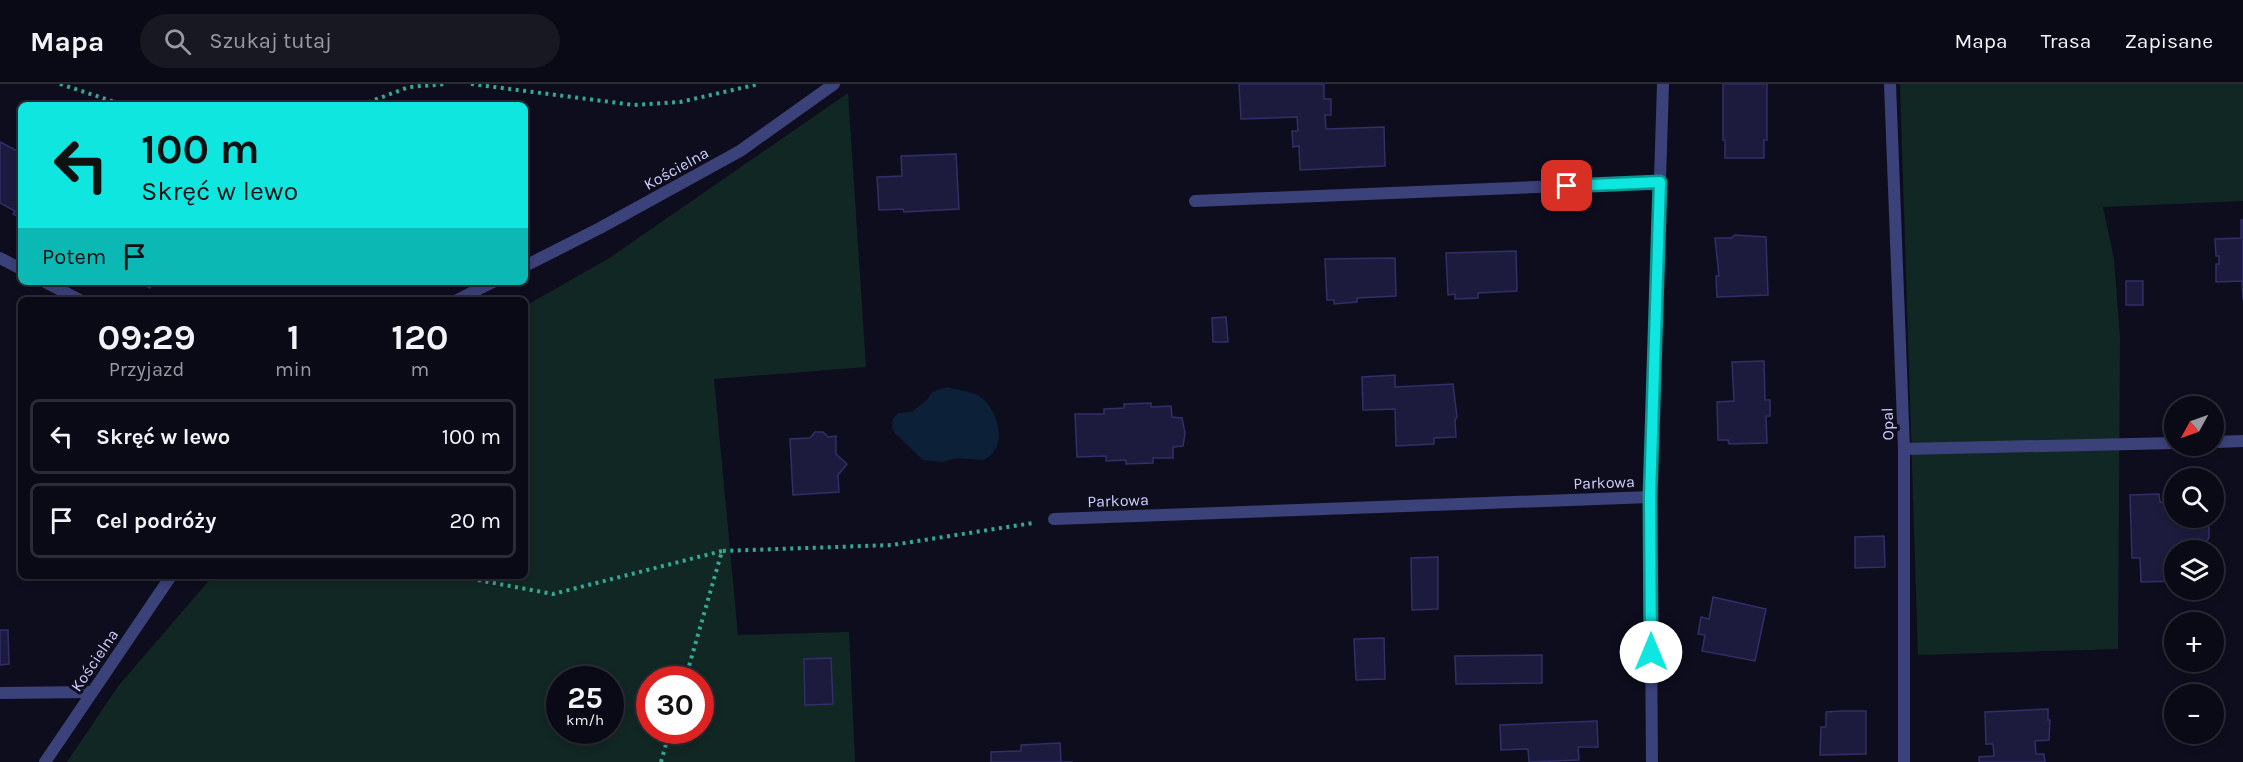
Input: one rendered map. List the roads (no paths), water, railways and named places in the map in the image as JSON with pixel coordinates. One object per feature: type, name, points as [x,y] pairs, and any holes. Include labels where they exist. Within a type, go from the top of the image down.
[{"type":"street","name":"Kościelna","points":[[528,264],[600,228],[740,151],[834,84]]},
{"type":"street","points":[[1652,762],[1650,497],[1663,84]]},
{"type":"street","name":"Opal","points":[[1890,84],[1904,449],[1904,762]]},
{"type":"street","points":[[1195,201],[1660,182]]},
{"type":"street","points":[[0,258],[18,267]]},
{"type":"street","points":[[51,285],[74,297]]},
{"type":"street","points":[[463,297],[487,285]]},
{"type":"street","points":[[2224,442],[2243,441]]},
{"type":"street","points":[[1904,449],[2164,443]]},
{"type":"street","name":"Parkowa","points":[[1054,519],[1650,497]]},
{"type":"street","name":"Kościelna","points":[[45,762],[169,579]]},
{"type":"street","points":[[0,693],[92,692]]},
{"type":"water","points":[[947,387],[979,396],[994,413],[999,437],[992,454],[983,460],[958,458],[942,462],[923,460],[895,433],[892,427],[893,418],[899,413],[912,412],[927,400],[932,392]]}]
